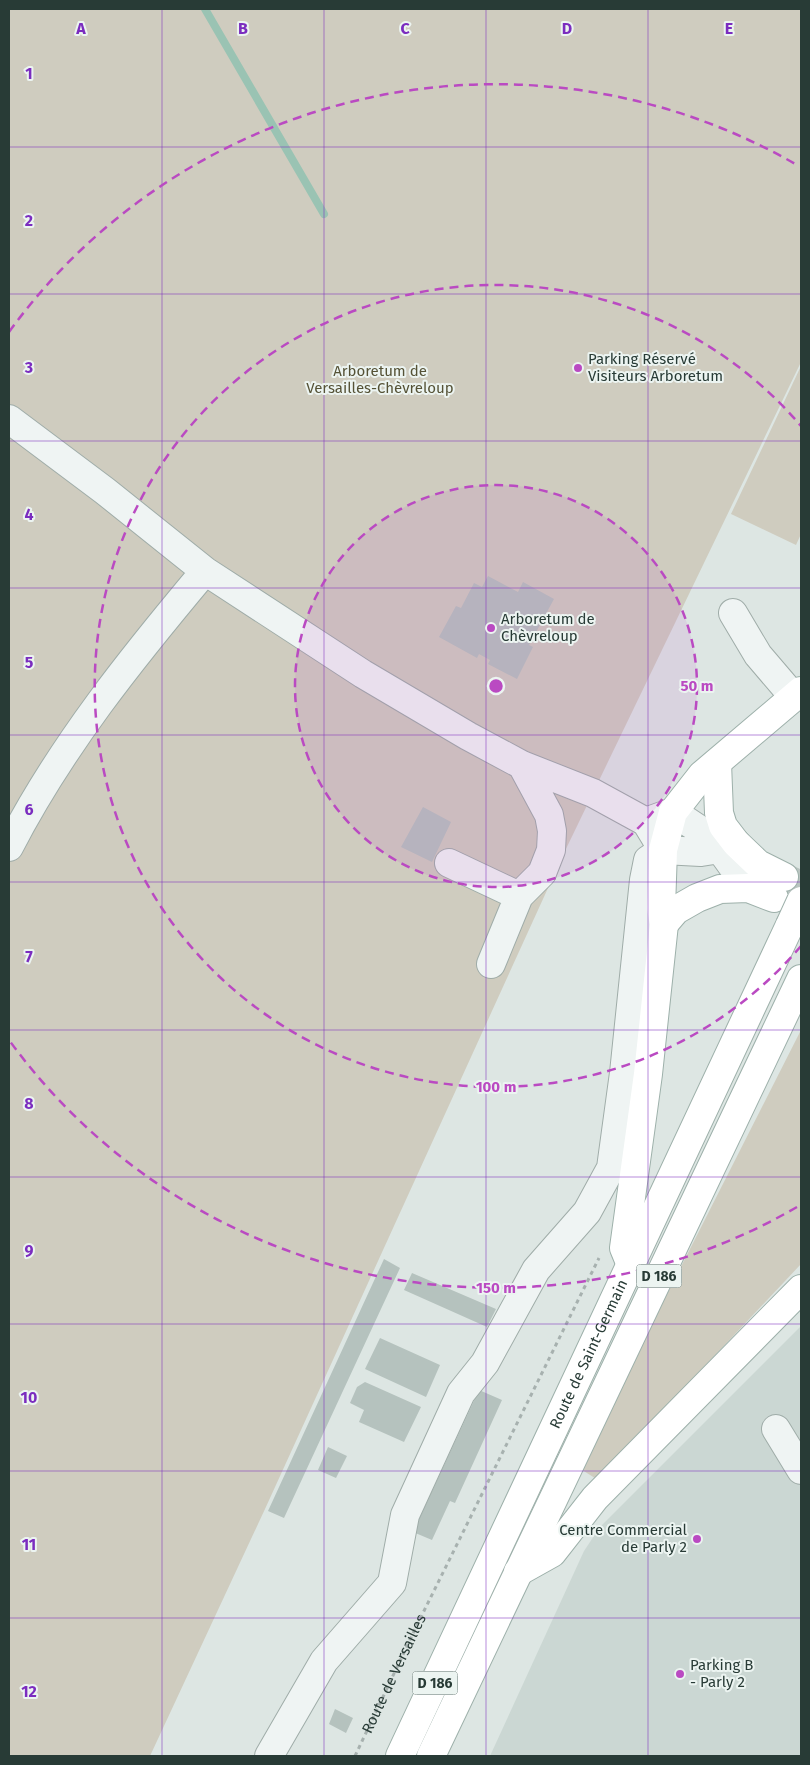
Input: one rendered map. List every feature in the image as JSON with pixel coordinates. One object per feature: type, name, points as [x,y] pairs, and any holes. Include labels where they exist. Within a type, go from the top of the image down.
[{"type":"main road","points":[[632,1266],[624,1248],[636,1073],[664,924],[661,908],[663,850],[673,812],[702,775],[797,694]]},
{"type":"main road","points":[[664,924],[676,910],[697,898],[720,889],[779,887],[758,864],[728,846],[719,813],[717,763]]},
{"type":"main road","name":"Route de Saint-Germain","points":[[400,1756],[632,1266],[801,901]]},
{"type":"main road","name":"Route de Saint-Germain","points":[[518,1572],[801,979]]},
{"type":"main road","points":[[518,1572],[552,1553],[596,1498],[801,1289]]},
{"type":"main road","name":"D 186","points":[[431,1756],[518,1572]]},
{"type":"lane","points":[[9,419],[105,491],[204,570],[363,674],[468,736],[522,765],[593,793],[646,822],[663,850]]},
{"type":"lane","points":[[9,847],[19,827],[76,734],[133,658],[204,570]]},
{"type":"lane","points":[[733,613],[758,655],[797,694]]},
{"type":"lane","points":[[491,964],[519,896],[542,873],[552,850],[552,830],[549,815],[522,765]]},
{"type":"lane","points":[[646,822],[673,812],[728,846],[748,888]]},
{"type":"lane","points":[[269,1756],[324,1661],[392,1583],[405,1515],[462,1393],[485,1364],[536,1270],[587,1212],[611,1168],[636,1073],[644,880],[648,860],[663,850],[701,852],[728,846]]},
{"type":"lane","points":[[449,863],[519,896]]},
{"type":"lane","points":[[776,1429],[801,1470]]},
{"type":"path","name":"Route de Versailles","points":[[355,1756],[434,1591]]},
{"type":"shaded area","name":"Centre Commercial de Parly 2","points":[[801,1326],[801,1756],[490,1756],[584,1551],[600,1527]]},
{"type":"green space","name":"Arboretum de Versailles-Chèvreloup","points":[[9,9],[801,9],[801,362],[564,853],[265,1509],[150,1756],[9,1756]]},
{"type":"green space","points":[[801,366],[801,534],[796,545],[731,514]]},
{"type":"green space","points":[[801,1030],[801,1264],[598,1480],[579,1468]]},
{"type":"building","name":"Arboretum de Chèvreloup","points":[[488,576],[518,592],[523,582],[554,599],[529,645],[533,647],[517,679],[488,664],[490,660],[479,654],[477,658],[439,637],[456,606],[461,608],[474,583],[482,587]]},
{"type":"building","points":[[423,807],[451,822],[432,862],[401,847]]},
{"type":"building","points":[[384,1259],[400,1268],[284,1518],[268,1511]]},
{"type":"building","points":[[412,1273],[496,1309],[487,1327],[404,1290]]},
{"type":"building","points":[[380,1338],[440,1365],[426,1397],[365,1369]]},
{"type":"building","points":[[365,1382],[421,1407],[404,1442],[359,1422],[364,1410],[350,1403],[357,1387]]},
{"type":"building","points":[[479,1390],[502,1400],[455,1503],[450,1501],[432,1540],[413,1532]]},
{"type":"building","points":[[328,1447],[347,1456],[336,1478],[318,1470]]},
{"type":"building","points":[[335,1709],[353,1718],[346,1733],[329,1724]]},
{"type":"waterway","points":[[205,9],[324,214]]},
{"type":"tunnel","points":[[784,877],[801,885]]},
{"type":"place","name":"Parking Réservé Visiteurs Arboretum","points":[[578,368]]},
{"type":"place","name":"Arboretum de Chèvreloup","points":[[491,628]]},
{"type":"place","name":"Centre Commercial de Parly 2","points":[[697,1539]]},
{"type":"place","name":"Parking B - Parly 2","points":[[680,1674]]}]
